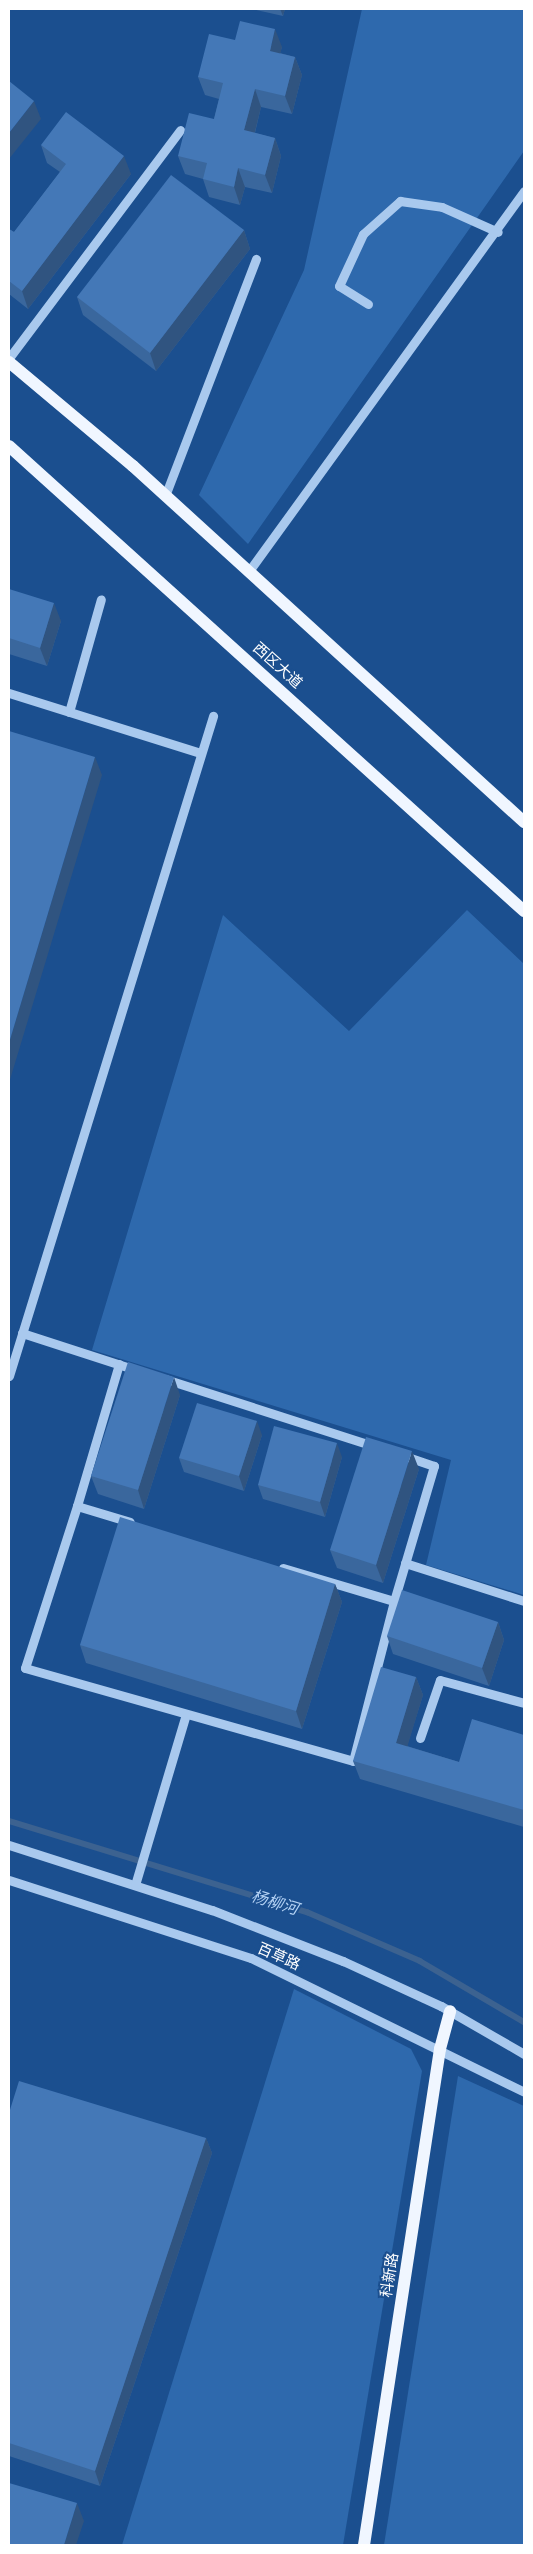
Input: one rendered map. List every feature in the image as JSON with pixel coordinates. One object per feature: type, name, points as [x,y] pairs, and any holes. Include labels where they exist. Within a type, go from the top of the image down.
[{"type":"main road","points":[[9,362],[165,496],[524,822]]},
{"type":"main road","name":"西区大道","points":[[9,446],[524,911]]},
{"type":"main road","name":"科新路","points":[[364,2545],[440,2049],[450,2011]]},
{"type":"street","points":[[9,358],[180,130]]},
{"type":"street","points":[[248,571],[498,232],[524,192]]},
{"type":"street","points":[[368,304],[340,286],[363,234],[400,202],[442,207],[498,232]]},
{"type":"street","points":[[165,496],[256,259]]},
{"type":"street","points":[[69,712],[101,599]]},
{"type":"street","points":[[9,693],[202,753]]},
{"type":"street","points":[[9,1376],[213,716]]},
{"type":"street","points":[[22,1333],[119,1364],[152,1375],[393,1452],[434,1466],[394,1601],[353,1761],[25,1668],[77,1506],[119,1364]]},
{"type":"street","points":[[77,1506],[142,1526]]},
{"type":"street","points":[[406,1563],[524,1601]]},
{"type":"street","points":[[273,1565],[394,1601]]},
{"type":"street","points":[[420,1738],[440,1680],[524,1703]]},
{"type":"street","points":[[135,1885],[186,1714]]},
{"type":"street","name":"百草路","points":[[9,1845],[135,1885],[343,1961],[450,2011],[524,2054]]},
{"type":"street","name":"百草路","points":[[9,1880],[250,1958],[440,2049],[524,2092]]},
{"type":"shaded area","points":[[362,9],[524,9],[524,151],[248,544],[199,495],[304,270]]},
{"type":"shaded area","points":[[467,910],[524,964],[524,1595],[426,1565],[451,1460],[92,1350],[223,915],[349,1031]]},
{"type":"shaded area","points":[[294,1989],[411,2049],[422,2071],[343,2545],[122,2545]]},
{"type":"shaded area","points":[[458,2076],[524,2106],[524,2545],[384,2545]]},
{"type":"building","points":[[240,21],[275,29],[270,51],[295,57],[285,96],[255,89],[244,130],[275,138],[265,175],[238,168],[234,187],[203,179],[207,163],[178,156],[189,113],[214,119],[223,83],[198,77],[209,34],[235,40]]},
{"type":"building","points":[[9,81],[34,101],[9,133]]},
{"type":"building","points":[[66,112],[124,156],[22,291],[9,281],[9,229],[14,232],[66,164],[41,145]]},
{"type":"building","points":[[171,175],[244,230],[150,353],[77,297]]},
{"type":"building","points":[[9,589],[54,603],[40,648],[9,638]]},
{"type":"building","points":[[9,731],[95,757],[9,1043]]},
{"type":"building","points":[[128,1362],[174,1377],[138,1490],[91,1476]]},
{"type":"building","points":[[197,1403],[257,1421],[239,1476],[179,1458]]},
{"type":"building","points":[[274,1426],[337,1443],[320,1502],[258,1485]]},
{"type":"building","points":[[366,1437],[412,1451],[376,1565],[330,1550]]},
{"type":"building","points":[[120,1517],[335,1584],[296,1711],[80,1645]]},
{"type":"building","points":[[402,1590],[498,1622],[482,1668],[387,1636]]},
{"type":"building","points":[[381,1667],[416,1677],[396,1743],[459,1762],[472,1719],[524,1735],[524,1810],[353,1761]]},
{"type":"building","points":[[19,2081],[206,2138],[95,2471],[9,2443],[9,2113]]},
{"type":"building","points":[[9,2483],[77,2503],[64,2545],[9,2545]]},
{"type":"waterway","name":"杨柳河","points":[[9,1821],[307,1912],[420,1961],[524,2022]]}]
